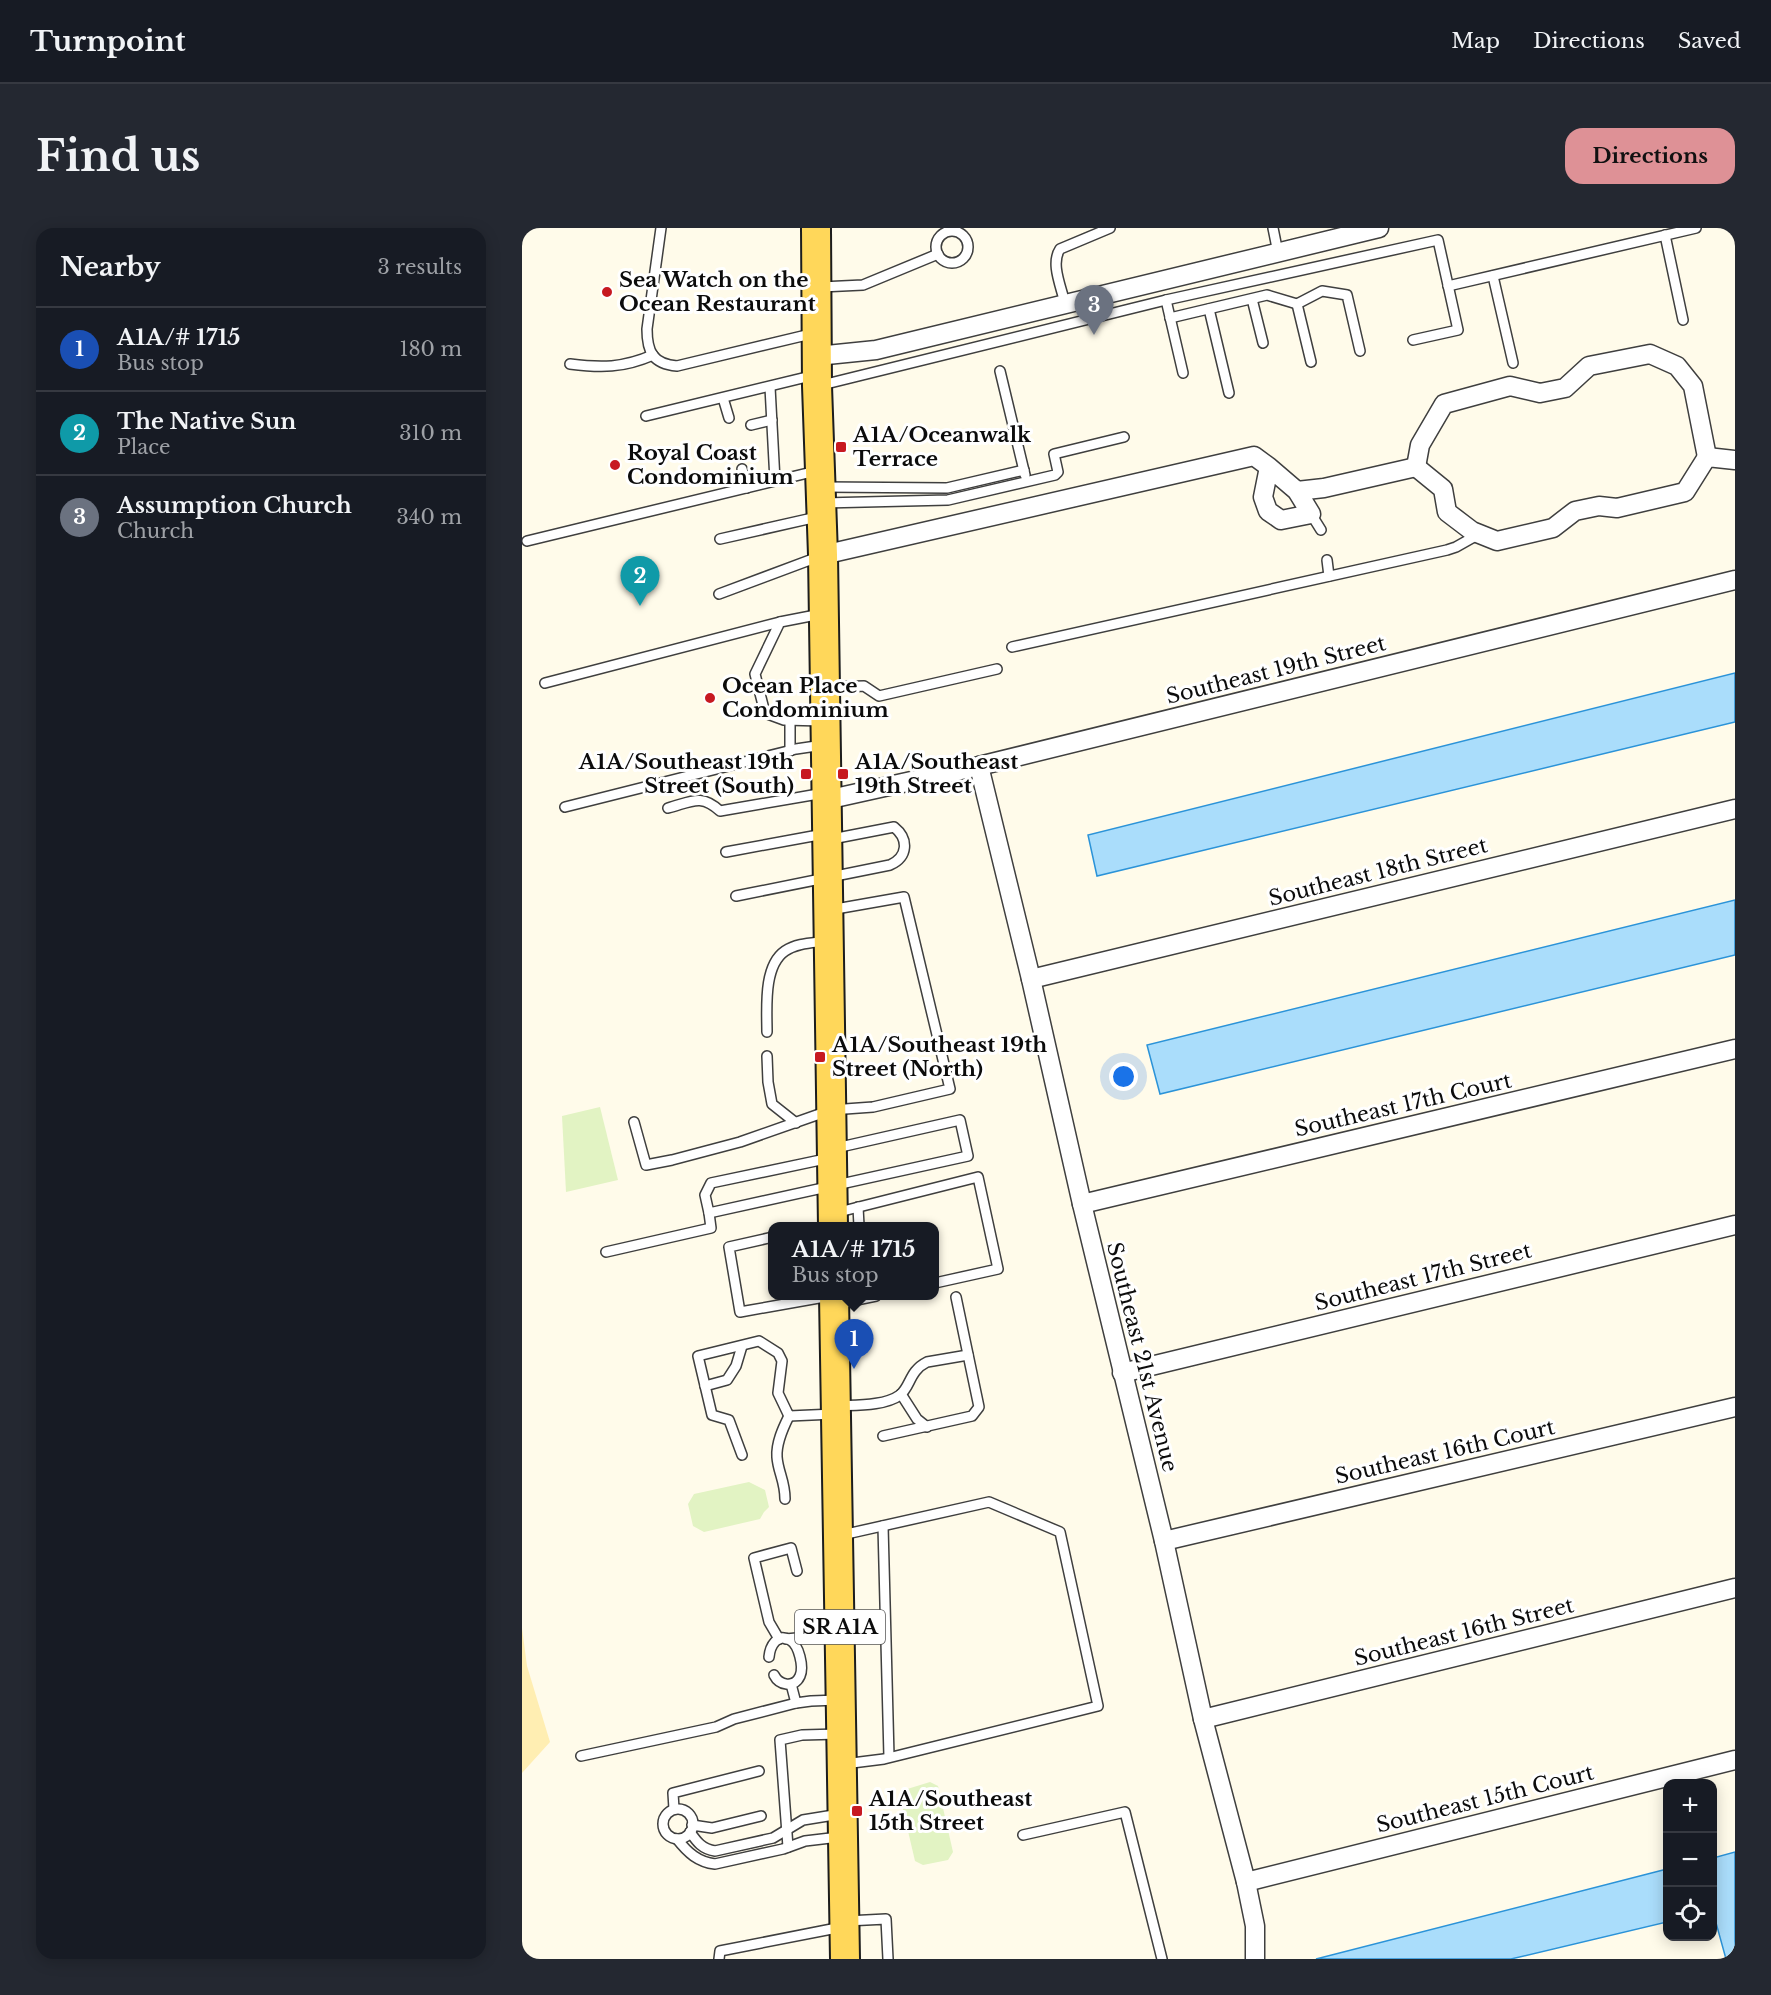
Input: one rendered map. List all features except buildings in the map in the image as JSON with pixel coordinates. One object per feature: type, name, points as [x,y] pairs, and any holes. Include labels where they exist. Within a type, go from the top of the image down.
[{"type":"main road","points":[[816,228],[832,1153],[839,1216]]},
{"type":"main road","name":"SR A1A","points":[[833,1300],[845,1959]]},
{"type":"street","points":[[817,362],[876,350],[1379,228]]},
{"type":"street","points":[[1650,354],[1677,366],[1693,386],[1707,457],[1685,492],[1617,508],[1599,506],[1575,511],[1553,528],[1497,541],[1472,531],[1447,512],[1443,489],[1416,467],[1420,445],[1444,404],[1510,386],[1540,393],[1565,388],[1589,366],[1650,354]]},
{"type":"street","points":[[822,555],[1254,456],[1269,466],[1297,491],[1311,514],[1281,520],[1268,511],[1263,497],[1269,466]]},
{"type":"street","points":[[1707,457],[1735,460]]},
{"type":"street","points":[[1297,491],[1324,488],[1416,467]]},
{"type":"street","name":"Southeast 19th Street","points":[[826,796],[979,765],[1735,580]]},
{"type":"street","name":"Southeast 21st Avenue","points":[[979,765],[1122,1373],[1164,1541],[1203,1719],[1246,1882],[1255,1926],[1255,1959]]},
{"type":"street","name":"Southeast 18th Street","points":[[1031,979],[1735,809]]},
{"type":"street","name":"Southeast 17th Court","points":[[1082,1204],[1735,1049]]},
{"type":"street","name":"Southeast 17th Street","points":[[1122,1373],[1735,1225]]},
{"type":"street","name":"Southeast 16th Court","points":[[1164,1541],[1735,1407]]},
{"type":"street","name":"Southeast 16th Street","points":[[1203,1719],[1735,1588]]},
{"type":"street","name":"Southeast 15th Court","points":[[1246,1882],[1735,1760]]},
{"type":"lane","points":[[661,228],[647,341],[655,359],[666,365],[677,366],[696,362],[817,362],[1166,300],[1438,240],[1458,330],[1413,340]]},
{"type":"lane","points":[[1065,304],[1056,263],[1056,256],[1060,249],[1110,228]]},
{"type":"lane","points":[[1273,228],[1278,253]]},
{"type":"lane","points":[[1448,286],[1696,228]]},
{"type":"lane","points":[[1665,235],[1683,320]]},
{"type":"lane","points":[[816,288],[863,285],[938,254]]},
{"type":"lane","points":[[1493,276],[1513,363]]},
{"type":"lane","points":[[1170,318],[1268,295],[1298,304],[1322,291],[1347,296],[1360,351]]},
{"type":"lane","points":[[1252,299],[1263,343]]},
{"type":"lane","points":[[1166,300],[1183,373]]},
{"type":"lane","points":[[1298,304],[1311,362]]},
{"type":"lane","points":[[1209,309],[1229,393]]},
{"type":"lane","points":[[570,364],[602,368],[639,361],[653,355]]},
{"type":"lane","points":[[646,416],[770,387],[817,362]]},
{"type":"lane","points":[[1000,371],[1027,483]]},
{"type":"lane","points":[[770,387],[774,481]]},
{"type":"lane","points":[[723,398],[729,418]]},
{"type":"lane","points":[[751,425],[772,420]]},
{"type":"lane","points":[[527,541],[774,481],[821,494],[948,500],[1055,475],[1058,471],[1054,454],[1124,437]]},
{"type":"lane","points":[[742,469],[747,488]]},
{"type":"lane","points":[[720,539],[821,494],[947,488],[1024,470]]},
{"type":"lane","points":[[1311,514],[1321,530]]},
{"type":"lane","points":[[1012,647],[1447,550],[1479,534]]},
{"type":"lane","points":[[719,594],[822,555]]},
{"type":"lane","points":[[1327,560],[1329,576]]},
{"type":"lane","points":[[545,683],[823,613]]},
{"type":"lane","points":[[780,622],[755,674],[765,713],[825,733]]},
{"type":"lane","points":[[825,687],[864,686],[879,696],[997,669]]},
{"type":"lane","points":[[790,720],[790,751]]},
{"type":"lane","points":[[566,807],[790,751],[825,733]]},
{"type":"lane","points":[[668,808],[702,800],[712,803],[720,811],[826,796]]},
{"type":"lane","points":[[726,852],[894,826],[903,837],[905,847],[903,855],[898,862],[890,865],[736,896]]},
{"type":"lane","points":[[634,1122],[646,1165],[672,1161],[740,1142],[831,1110],[873,1107],[950,1089],[904,897],[828,911]]},
{"type":"lane","points":[[767,1032],[766,996],[774,963],[784,952],[796,946],[829,940]]},
{"type":"lane","points":[[767,1056],[772,1104],[796,1123]]},
{"type":"lane","points":[[606,1252],[711,1228],[705,1195],[711,1183],[960,1120],[968,1156],[839,1216]]},
{"type":"lane","points":[[709,1213],[839,1216],[978,1177],[998,1269],[939,1282]]},
{"type":"lane","points":[[768,1239],[729,1247],[740,1312],[820,1300]]},
{"type":"lane","points":[[883,1436],[972,1416],[977,1412],[979,1407],[956,1297]]},
{"type":"lane","points":[[742,1455],[729,1420],[712,1415],[698,1356],[759,1341],[778,1353],[782,1361],[778,1393],[789,1416],[779,1440],[777,1456],[785,1487],[785,1499]]},
{"type":"lane","points":[[705,1386],[728,1380],[736,1366],[742,1346]]},
{"type":"lane","points":[[789,1416],[878,1403],[901,1394],[914,1372],[927,1362],[968,1355]]},
{"type":"lane","points":[[901,1394],[917,1419],[927,1427]]},
{"type":"lane","points":[[838,1536],[989,1502],[1060,1532],[1098,1706],[884,1759],[842,1764]]},
{"type":"lane","points":[[883,1526],[889,1756]]},
{"type":"lane","points":[[774,1675],[777,1681],[791,1684],[797,1680],[801,1670],[797,1647],[793,1642],[783,1639],[769,1622],[754,1558],[791,1548],[796,1571]]},
{"type":"lane","points":[[769,1657],[773,1642],[840,1633]]},
{"type":"lane","points":[[791,1684],[796,1703]]},
{"type":"lane","points":[[581,1756],[716,1727],[734,1719],[796,1703],[841,1700]]},
{"type":"lane","points":[[788,1847],[780,1740],[802,1735],[842,1734]]},
{"type":"lane","points":[[674,1809],[673,1793],[759,1771]]},
{"type":"lane","points":[[674,1809],[681,1809],[692,1818],[691,1829],[685,1837],[677,1839],[670,1837],[662,1825],[663,1818],[674,1809]]},
{"type":"lane","points":[[1023,1835],[1125,1812],[1162,1959]]},
{"type":"lane","points":[[691,1829],[712,1828],[761,1816]]},
{"type":"lane","points":[[691,1829],[700,1845],[715,1851],[773,1838],[803,1820],[843,1825]]},
{"type":"lane","points":[[677,1839],[693,1856],[705,1863],[716,1864],[788,1847],[843,1825]]},
{"type":"lane","points":[[719,1959],[720,1951],[844,1924],[886,1919],[888,1959]]},
{"type":"sand","points":[[522,1628],[527,1666],[550,1742],[522,1773]]},
{"type":"green space","points":[[600,1107],[618,1180],[566,1192],[562,1116]]},
{"type":"green space","points":[[749,1482],[765,1490],[769,1507],[760,1519],[704,1532],[693,1526],[688,1504],[694,1494]]},
{"type":"green space","points":[[930,1782],[938,1786],[953,1852],[948,1860],[923,1865],[915,1861],[900,1797],[904,1790]]},
{"type":"water","points":[[1735,673],[1735,722],[1097,876],[1088,835]]},
{"type":"water","points":[[1735,900],[1735,955],[1160,1094],[1147,1045]]},
{"type":"water","points":[[1735,1852],[1735,1959],[1726,1959],[1717,1926],[1717,1857]]},
{"type":"water","points":[[1663,1870],[1663,1923],[1511,1959],[1316,1959]]},
{"type":"place","name":"Sea Watch on the Ocean Restaurant","points":[[607,292]]},
{"type":"place","name":"Assumption Church","points":[[1094,335]]},
{"type":"place","name":"A1A/Oceanwalk Terrace","points":[[841,447]]},
{"type":"place","name":"Royal Coast Condominium","points":[[615,465]]},
{"type":"place","name":"The Native Sun","points":[[640,606]]},
{"type":"place","name":"Ocean Place Condominium","points":[[710,698]]},
{"type":"place","name":"A1A/Southeast 19th Street (South)","points":[[806,774]]},
{"type":"place","name":"A1A/Southeast 19th Street","points":[[843,774]]},
{"type":"place","name":"A1A/Southeast 19th Street (North)","points":[[820,1057]]},
{"type":"place","name":"A1A/# 1715","points":[[854,1369]]},
{"type":"place","name":"A1A/Southeast 15th Street","points":[[857,1811]]}]
